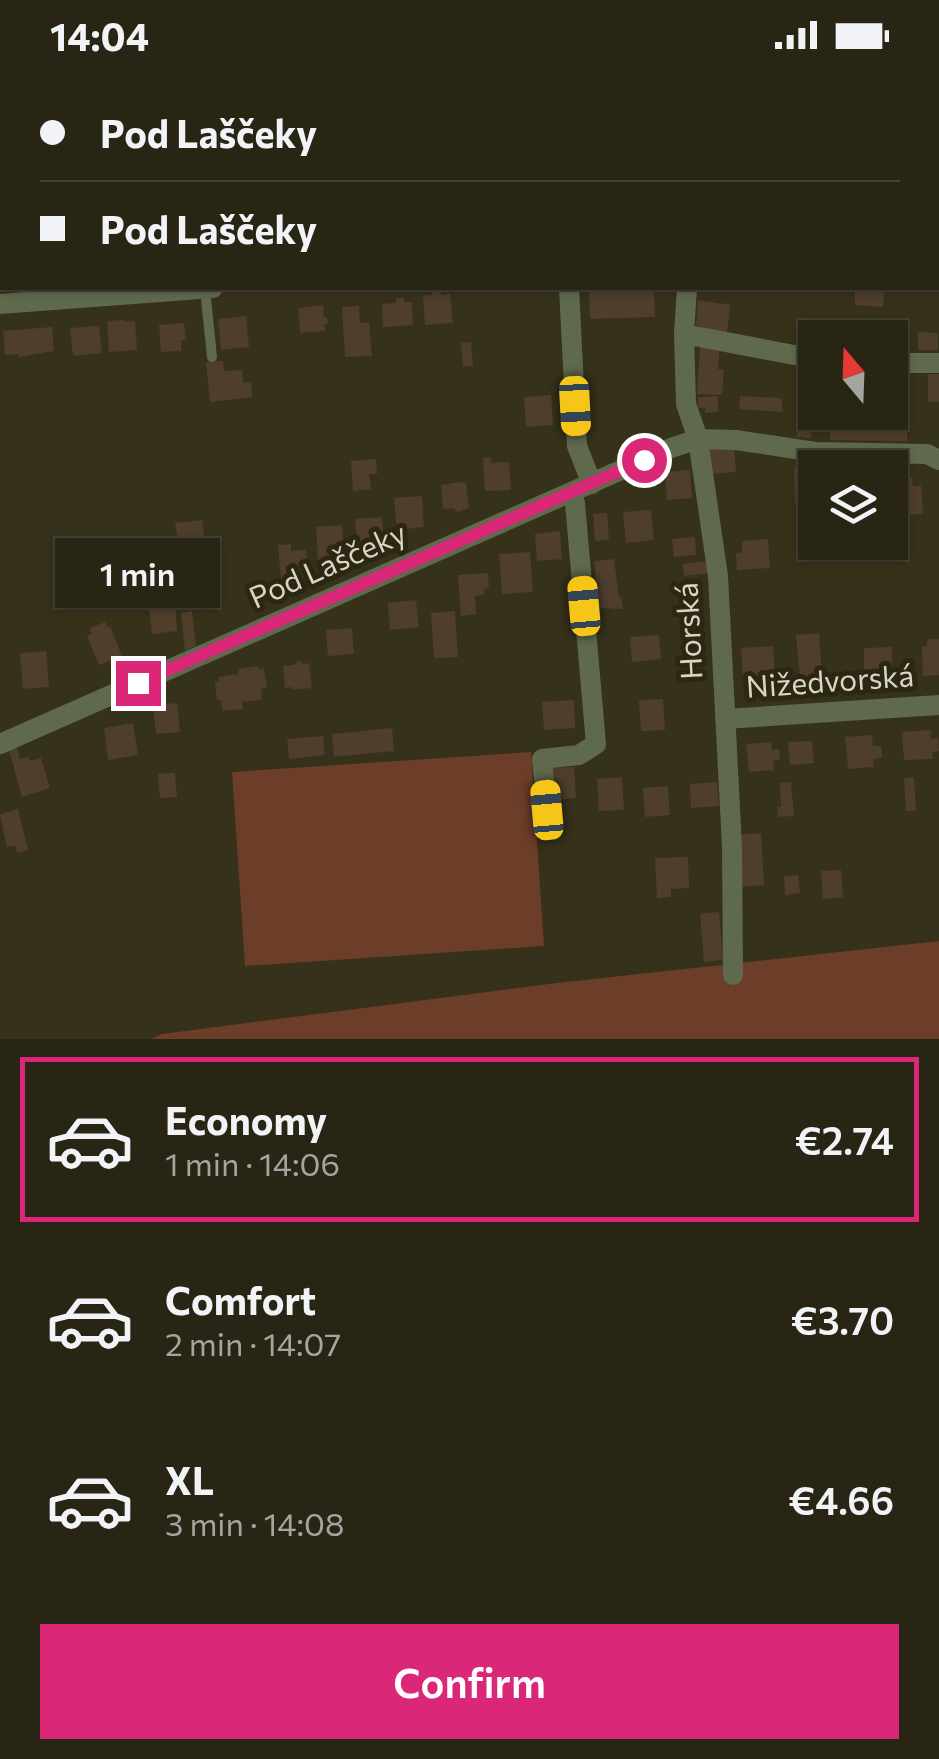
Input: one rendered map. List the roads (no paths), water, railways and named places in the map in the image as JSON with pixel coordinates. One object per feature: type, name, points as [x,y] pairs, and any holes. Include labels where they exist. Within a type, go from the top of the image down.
[{"type":"street","points":[[0,304],[179,290]]},
{"type":"street","points":[[569,290],[577,446],[592,484]]},
{"type":"street","name":"Horská","points":[[687,290],[686,404],[698,439],[718,576],[732,847],[733,974]]},
{"type":"street","points":[[684,334],[798,356]]},
{"type":"street","points":[[908,363],[939,363]]},
{"type":"street","points":[[698,439],[736,440],[815,452],[926,454],[939,460]]},
{"type":"street","name":"Pod Laščeky","points":[[0,744],[698,439]]},
{"type":"street","points":[[547,810],[542,759],[579,755],[596,744],[571,493]]},
{"type":"street","name":"Nižedvorská","points":[[726,719],[939,705]]},
{"type":"lane","points":[[205,290],[212,357]]}]
